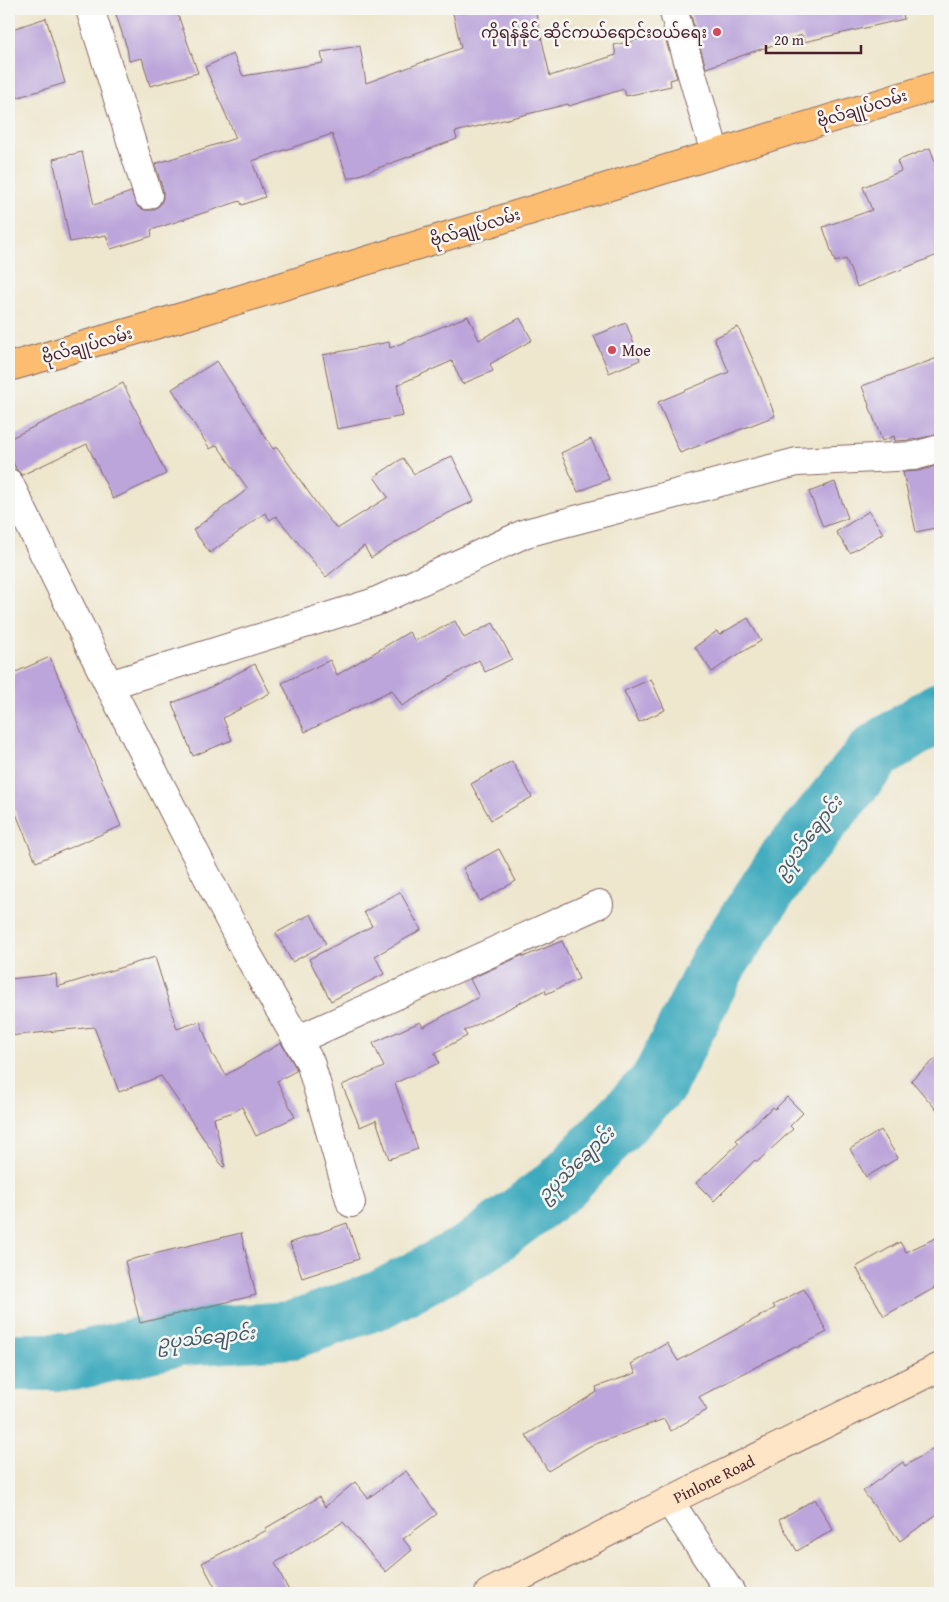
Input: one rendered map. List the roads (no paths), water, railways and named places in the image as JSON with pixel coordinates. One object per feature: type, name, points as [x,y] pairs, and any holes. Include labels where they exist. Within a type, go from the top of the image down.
[{"type":"highway","name":"ဗိုလ်ချုပ်လမ်း","points":[[9,367],[189,315],[940,85]]},
{"type":"street","points":[[90,9],[148,195]]},
{"type":"street","points":[[672,9],[715,153]]},
{"type":"street","points":[[109,685],[375,602],[526,533],[797,462],[914,456],[940,450]]},
{"type":"street","points":[[9,483],[109,685],[245,950],[310,1062],[351,1203]]},
{"type":"street","points":[[297,1040],[599,904]]},
{"type":"street","name":"Pinlone Road","points":[[489,1593],[669,1501],[940,1367]]},
{"type":"street","points":[[669,1501],[732,1593]]},
{"type":"waterway","name":"ဥပုသ်ချောင်း","points":[[9,1362],[71,1362],[179,1337],[292,1330],[379,1300],[475,1249],[560,1185],[659,1082],[718,964],[785,863],[876,752],[940,711]]},
{"type":"place","name":"ကိုရန်နိုင် ဆိုင်ကယ်ရောင်းဝယ်ရေး","points":[[717,32]]},
{"type":"place","name":"Moe","points":[[612,350]]}]
